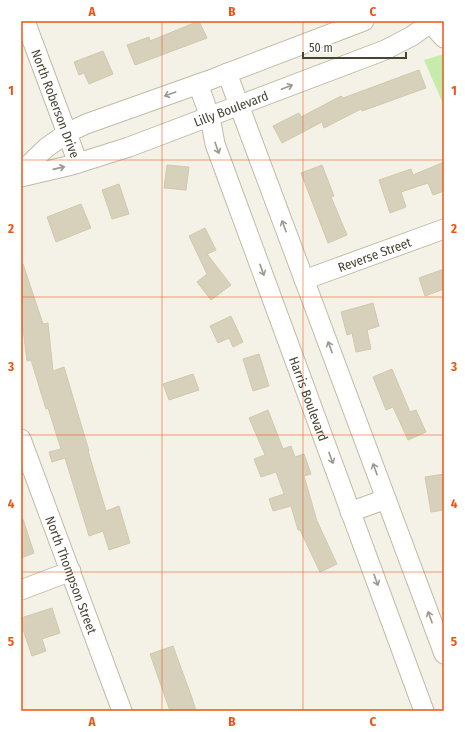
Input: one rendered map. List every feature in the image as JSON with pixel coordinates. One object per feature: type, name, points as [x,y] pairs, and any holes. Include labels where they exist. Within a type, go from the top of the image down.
[{"type":"street","name":"North Roberson Drive","points":[[25,21],[78,163]]},
{"type":"street","points":[[21,172],[46,148],[67,132],[227,74],[364,21]]},
{"type":"street","points":[[430,22],[444,38]]},
{"type":"street","name":"Lilly Boulevard","points":[[21,177],[78,163],[129,147],[386,50],[412,36],[430,22]]},
{"type":"street","points":[[227,74],[444,654]]},
{"type":"street","name":"Harris Boulevard","points":[[198,84],[210,116],[215,144],[424,711]]},
{"type":"street","name":"Reverse Street","points":[[304,280],[444,229]]},
{"type":"street","name":"North Thompson Street","points":[[21,439],[122,711]]},
{"type":"street","points":[[350,512],[386,499]]},
{"type":"street","points":[[21,590],[71,571]]},
{"type":"green space","points":[[444,54],[444,106],[424,60]]},
{"type":"building","points":[[199,21],[207,38],[135,65],[127,45],[149,37],[150,41]]},
{"type":"building","points":[[103,51],[113,74],[89,84],[84,73],[79,75],[74,62]]},
{"type":"building","points":[[419,70],[426,88],[362,111],[361,109],[324,128],[322,122],[282,143],[273,126],[299,113],[301,117],[341,96],[343,98]]},
{"type":"building","points":[[444,162],[444,191],[433,195],[428,183],[401,192],[406,207],[390,213],[379,180],[411,169],[413,175]]},
{"type":"building","points":[[167,165],[189,167],[186,190],[164,188]]},
{"type":"building","points":[[322,165],[334,196],[331,197],[347,235],[328,243],[301,173]]},
{"type":"building","points":[[119,184],[129,214],[112,219],[102,190]]},
{"type":"building","points":[[81,204],[91,228],[56,242],[47,217]]},
{"type":"building","points":[[205,228],[216,250],[207,254],[231,285],[211,300],[197,282],[207,274],[189,236]]},
{"type":"building","points":[[21,264],[23,264],[43,324],[48,323],[53,371],[64,367],[106,511],[119,506],[130,543],[109,550],[103,531],[89,536],[65,458],[52,462],[49,452],[61,449],[48,408],[46,409],[31,360],[27,361],[21,314]]},
{"type":"building","points":[[444,269],[444,289],[425,296],[419,278]]},
{"type":"building","points":[[373,303],[379,326],[367,330],[371,349],[356,352],[352,333],[347,335],[341,312]]},
{"type":"building","points":[[231,316],[243,342],[233,347],[229,338],[218,343],[210,326]]},
{"type":"building","points":[[259,354],[269,386],[253,391],[243,359]]},
{"type":"building","points":[[392,369],[410,412],[416,410],[426,432],[408,440],[393,407],[386,410],[373,377]]},
{"type":"building","points":[[193,374],[199,390],[169,400],[163,384]]},
{"type":"building","points":[[268,410],[283,449],[291,446],[295,457],[304,454],[311,474],[304,476],[317,521],[337,564],[320,572],[300,530],[298,530],[291,506],[273,511],[269,499],[284,494],[276,472],[261,477],[254,459],[265,455],[249,418]]},
{"type":"building","points":[[444,474],[444,510],[431,512],[425,477]]},
{"type":"building","points":[[21,519],[23,519],[34,553],[21,558]]},
{"type":"building","points":[[52,608],[60,633],[42,639],[46,651],[32,656],[21,624],[21,618]]},
{"type":"building","points":[[173,646],[196,711],[170,711],[150,654]]}]
